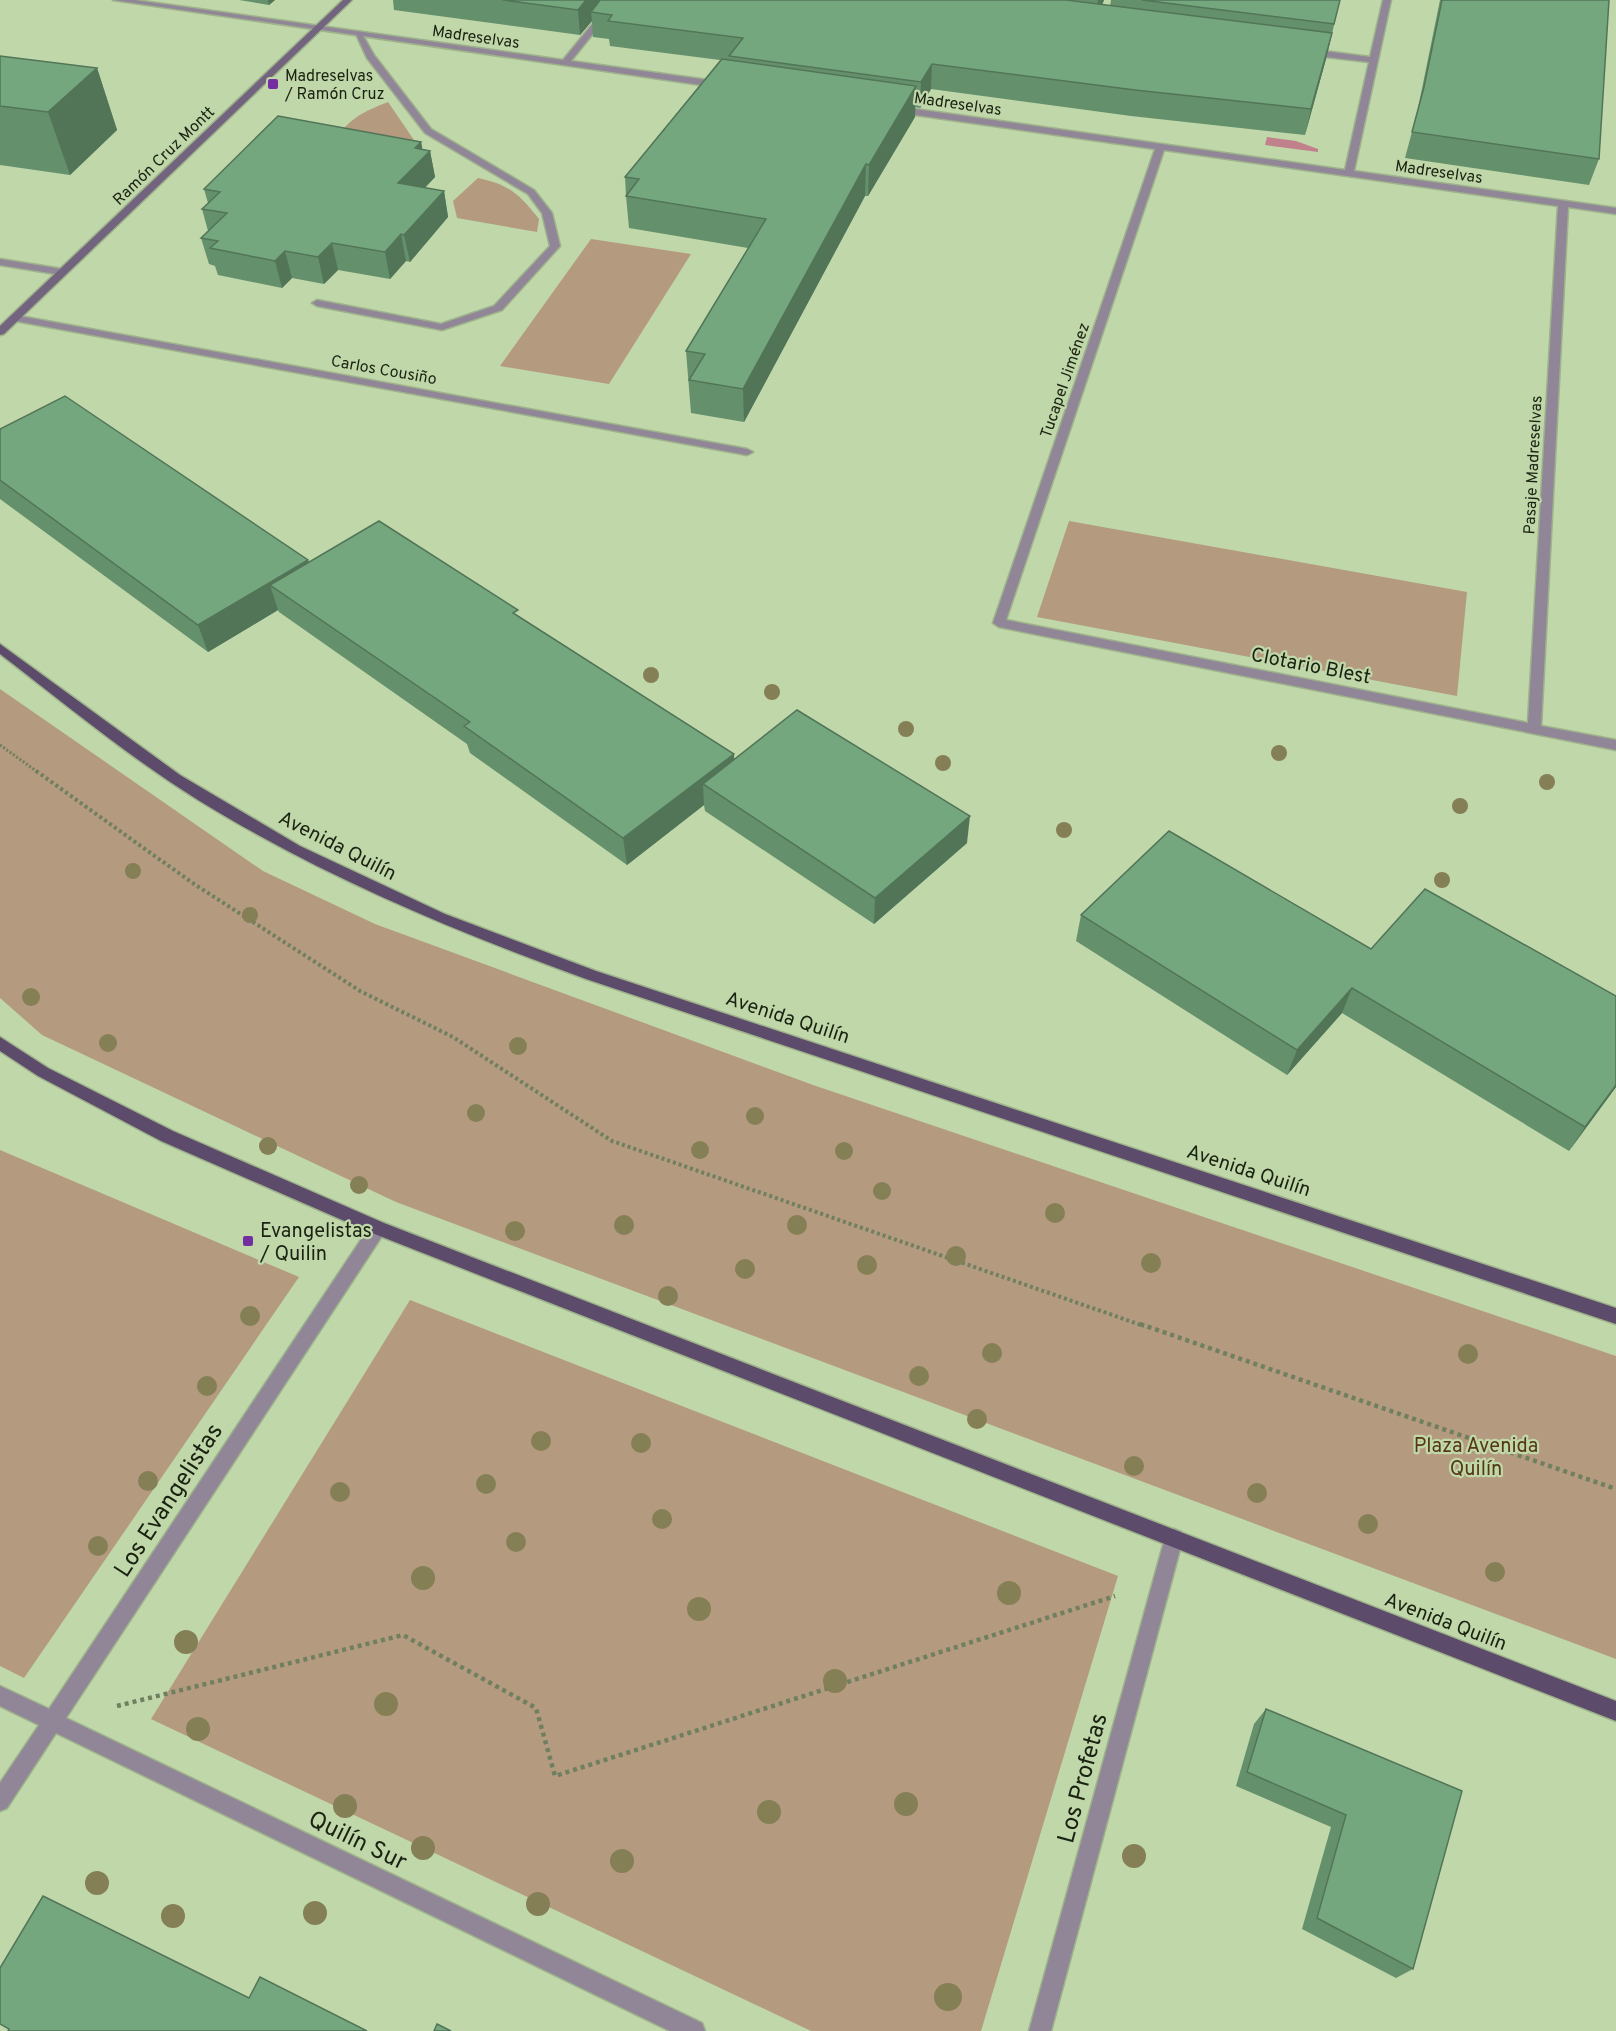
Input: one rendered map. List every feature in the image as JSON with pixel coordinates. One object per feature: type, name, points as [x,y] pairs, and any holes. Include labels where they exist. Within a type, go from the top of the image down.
[{"type":"main road","name":"Avenida Quilín","points":[[0,648],[141,755],[200,795],[335,872],[415,908],[500,943],[603,979],[1616,1316]]},
{"type":"main road","name":"Avenida Quilín","points":[[0,1043],[43,1072],[167,1136],[378,1228],[1616,1711]]},
{"type":"street","name":"Madreselvas","points":[[117,0],[728,86]]},
{"type":"street","name":"Ramón Cruz Montt","points":[[0,332],[348,0]]},
{"type":"street","points":[[565,63],[616,0]]},
{"type":"street","points":[[1349,174],[1387,0]]},
{"type":"street","points":[[317,303],[442,327],[498,308],[555,246],[547,213],[531,192],[428,131],[370,56],[358,34]]},
{"type":"street","points":[[1294,50],[1374,60]]},
{"type":"street","name":"Madreselvas","points":[[880,108],[1616,211]]},
{"type":"street","name":"Tucapel Jiménez","points":[[999,623],[1160,147]]},
{"type":"street","name":"Pasaje Madreselvas","points":[[1534,729],[1563,204]]},
{"type":"street","points":[[0,262],[62,272]]},
{"type":"street","name":"Carlos Cousiño","points":[[14,318],[747,452]]},
{"type":"street","name":"Clotario Blest","points":[[999,623],[1616,745]]},
{"type":"street","name":"Los Evangelistas","points":[[0,1801],[378,1228]]},
{"type":"street","name":"Los Profetas","points":[[1040,2031],[1174,1538]]},
{"type":"street","name":"Quilín Sur","points":[[0,1696],[694,2031]]},
{"type":"path","points":[[0,745],[194,884],[351,985],[453,1037],[612,1141],[1616,1489]]},
{"type":"path","points":[[52,1722],[403,1635],[536,1708],[555,1776],[1118,1595]]},
{"type":"green space","points":[[388,102],[414,140],[336,139],[358,116]]},
{"type":"green space","points":[[478,178],[506,187],[526,203],[539,219],[537,232],[457,218],[453,201]]},
{"type":"green space","points":[[591,239],[691,254],[609,384],[500,366]]},
{"type":"green space","points":[[1069,521],[1467,592],[1457,696],[1037,617]]},
{"type":"green space","name":"Plaza Avenida Quilín","points":[[0,689],[263,871],[375,924],[813,1085],[1616,1356],[1616,1659],[396,1202],[42,1035],[0,998]]},
{"type":"green space","points":[[0,1150],[299,1277],[24,1678],[0,1666]]},
{"type":"green space","points":[[410,1300],[1118,1576],[981,2031],[811,2031],[151,1719]]},
{"type":"shaded area","points":[[1267,137],[1296,141],[1318,149],[1318,152],[1265,145]]},
{"type":"building","points":[[503,0],[586,0],[578,10]]},
{"type":"building","points":[[600,0],[1066,0],[1332,33],[1311,109],[1135,90],[932,64],[921,82],[729,56],[743,38],[608,21],[612,15],[591,12]]},
{"type":"building","points":[[1142,0],[1340,0],[1334,24]]},
{"type":"building","points":[[1442,0],[1609,0],[1599,159],[1412,132]]},
{"type":"building","points":[[0,56],[97,68],[48,112],[0,106]]},
{"type":"building","points":[[722,59],[916,86],[869,165],[866,164],[743,389],[689,380],[705,354],[686,351],[766,219],[626,196],[639,179],[625,177]]},
{"type":"building","points":[[278,116],[421,142],[415,148],[430,151],[398,183],[444,191],[404,235],[401,234],[385,252],[332,243],[318,257],[285,251],[275,261],[210,248],[218,241],[201,238],[227,213],[202,209],[220,192],[204,189]]},
{"type":"building","points":[[65,396],[308,560],[198,625],[0,480],[0,429]]},
{"type":"building","points":[[379,521],[518,610],[513,613],[734,754],[623,838],[464,726],[470,722],[270,585]]},
{"type":"building","points":[[797,710],[970,816],[875,898],[703,784]]},
{"type":"building","points":[[1169,831],[1371,949],[1425,889],[1616,996],[1616,1085],[1585,1127],[1352,988],[1297,1050],[1081,915]]},
{"type":"building","points":[[1266,1709],[1462,1791],[1413,1969],[1317,1918],[1346,1815],[1247,1772]]},
{"type":"building","points":[[43,1896],[249,1998],[260,1977],[367,2031],[8,2031],[9,2029],[0,2024],[0,1968]]},
{"type":"building","points":[[437,2024],[451,2031],[434,2031]]},
{"type":"place","name":"Madreselvas / Ramón Cruz","points":[[273,84]]},
{"type":"place","name":"Evangelistas / Quilin","points":[[248,1241]]}]
